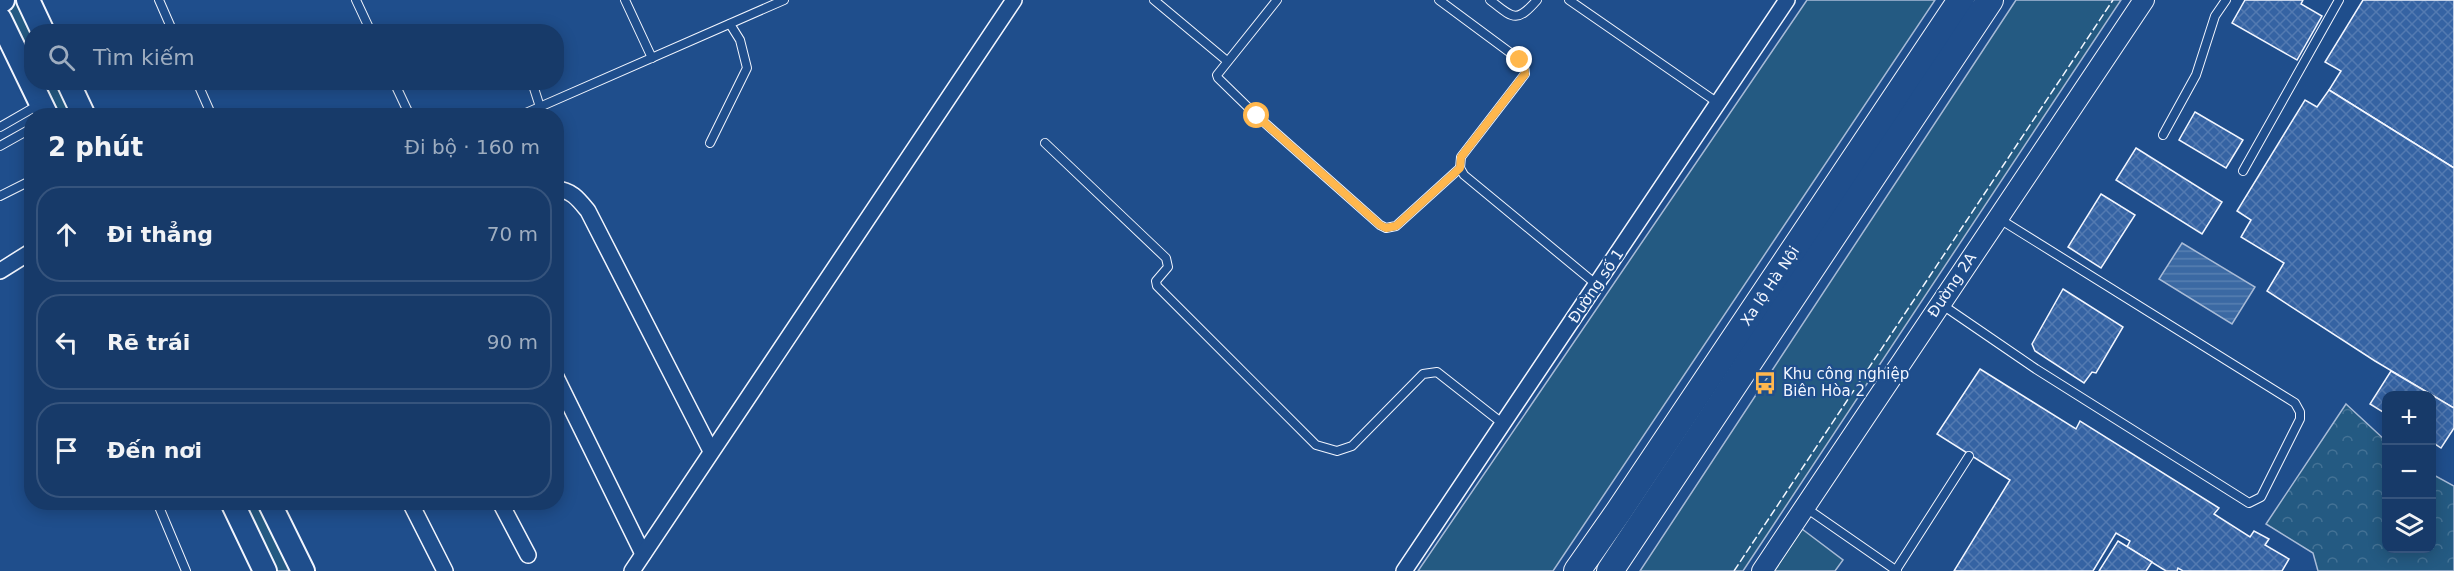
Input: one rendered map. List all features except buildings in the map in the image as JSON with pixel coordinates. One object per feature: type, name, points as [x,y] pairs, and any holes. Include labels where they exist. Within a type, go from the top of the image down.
[{"type":"highway","name":"Xa lộ Hà Nội","points":[[1577,571],[1619,512],[1962,0]]},
{"type":"highway","name":"Xa lộ Hà Nội","points":[[1610,571],[1990,0]]},
{"type":"main road","points":[[28,0],[39,24]]},
{"type":"main road","points":[[0,19],[24,68]]},
{"type":"main road","points":[[35,90],[44,108]]},
{"type":"main road","points":[[72,90],[80,108]]},
{"type":"main road","points":[[236,510],[265,571]]},
{"type":"main road","points":[[273,510],[303,571]]},
{"type":"street","points":[[632,571],[1014,0]]},
{"type":"street","name":"Đường số 1","points":[[1404,571],[1787,0]]},
{"type":"street","name":"Đường 2A","points":[[1762,571],[2144,0]]},
{"type":"street","points":[[564,189],[576,196],[588,211],[711,451]]},
{"type":"street","points":[[0,271],[24,256]]},
{"type":"street","points":[[564,393],[643,554]]},
{"type":"street","points":[[414,510],[445,571]]},
{"type":"street","points":[[505,510],[528,555]]},
{"type":"lane","points":[[159,0],[170,24]]},
{"type":"lane","points":[[357,0],[368,24]]},
{"type":"lane","points":[[625,0],[652,58]]},
{"type":"lane","points":[[535,90],[540,107],[784,0]]},
{"type":"lane","points":[[1155,0],[1227,61]]},
{"type":"lane","points":[[1277,0],[1218,72],[1218,78],[1257,116],[1382,226],[1396,226],[1460,168]]},
{"type":"lane","points":[[1439,0],[1520,60],[1524,66],[1525,74],[1461,157],[1460,168],[1464,176],[1597,285]]},
{"type":"lane","points":[[1490,0],[1507,13],[1517,17],[1525,14],[1537,0]]},
{"type":"lane","points":[[1569,0],[1718,104]]},
{"type":"lane","points":[[2163,135],[2196,75],[2215,16],[2226,0]]},
{"type":"lane","points":[[2243,171],[2339,0]]},
{"type":"lane","points":[[710,143],[747,68],[740,40],[730,24]]},
{"type":"lane","points":[[201,90],[208,108]]},
{"type":"lane","points":[[398,90],[406,108]]},
{"type":"lane","points":[[0,128],[24,118]]},
{"type":"lane","points":[[0,146],[24,132]]},
{"type":"lane","points":[[1046,143],[1166,258],[1168,267],[1156,281],[1157,286],[1316,445],[1337,451],[1352,446],[1423,374],[1430,371],[1437,372],[1502,423]]},
{"type":"lane","points":[[0,196],[24,184]]},
{"type":"lane","points":[[1940,303],[2036,369],[2249,503],[2261,497],[2300,419],[2300,412],[2295,403],[1997,217]]},
{"type":"lane","points":[[1805,507],[1897,571],[1969,456]]},
{"type":"lane","points":[[160,510],[186,571]]},
{"type":"green space","points":[[16,0],[28,24],[24,24],[24,47],[4,6]]},
{"type":"green space","points":[[1807,0],[1935,0],[1553,571],[1418,571]]},
{"type":"green space","points":[[2016,0],[2121,0],[1743,571],[1640,571]]},
{"type":"green space","points":[[46,90],[60,90],[70,108],[54,108]]},
{"type":"green space","points":[[2346,404],[2382,437],[2382,553],[2436,553],[2436,476],[2454,486],[2454,571],[2318,571],[2313,553],[2266,524]]},
{"type":"green space","points":[[246,510],[262,510],[292,571],[276,571]]},
{"type":"green space","points":[[1802,529],[1843,560],[1835,571],[1774,571]]},
{"type":"shaded area","points":[[2182,243],[2255,287],[2232,324],[2159,279]]},
{"type":"fence","points":[[1734,571],[2113,0]]},
{"type":"place","name":"Khu công nghiệp Biên Hòa 2","points":[[1765,383]]},
{"type":"route","points":[[1257,116],[1380,225],[1386,228],[1396,226],[1460,168],[1461,157],[1525,74],[1520,60]]}]
